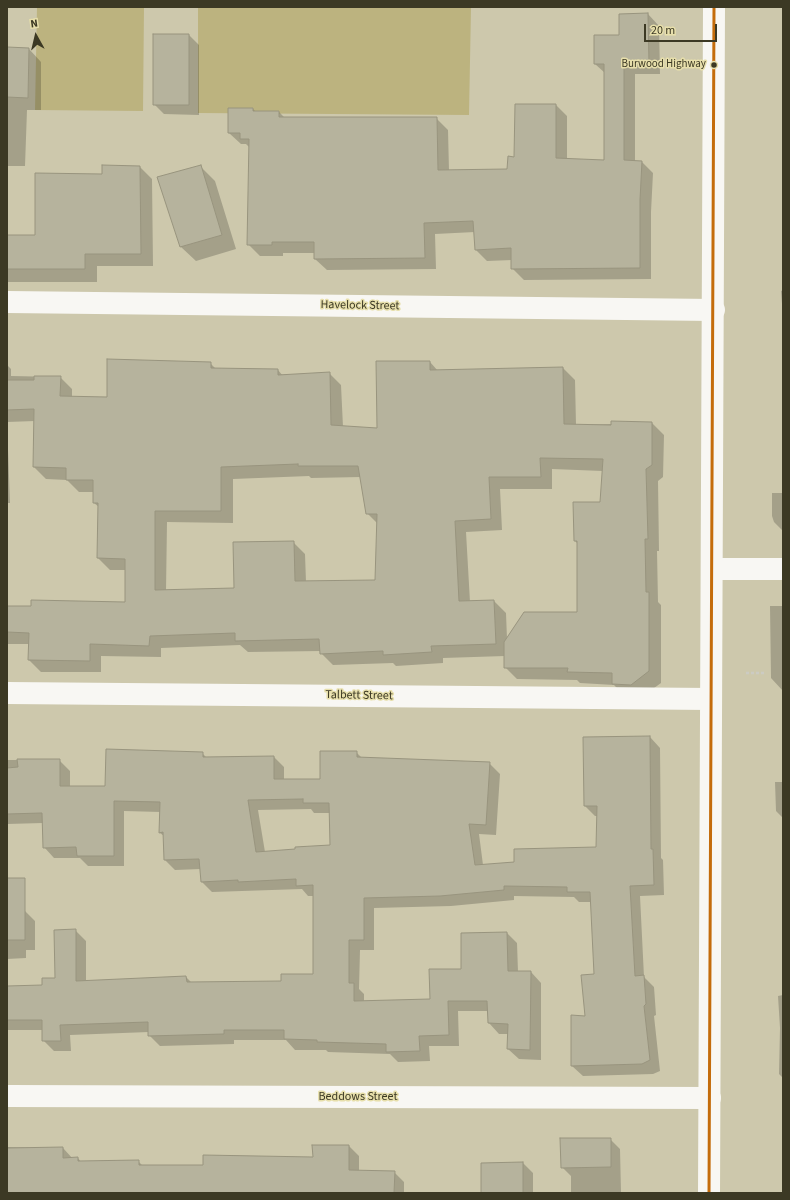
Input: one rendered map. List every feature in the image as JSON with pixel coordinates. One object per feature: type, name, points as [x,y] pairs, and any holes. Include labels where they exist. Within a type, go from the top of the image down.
[{"type":"street","points":[[709,1193],[714,310],[714,7]]},
{"type":"street","name":"Havelock Street","points":[[7,302],[714,310]]},
{"type":"street","points":[[712,569],[783,569]]},
{"type":"street","name":"Talbett Street","points":[[7,693],[711,699]]},
{"type":"street","name":"Beddows Street","points":[[7,1096],[710,1098]]},
{"type":"path","points":[[746,673],[765,673]]},
{"type":"shaded area","points":[[37,7],[144,7],[143,111],[35,110]]},
{"type":"shaded area","points":[[198,7],[471,7],[469,115],[198,113]]},
{"type":"building","points":[[648,13],[649,63],[624,63],[624,160],[642,161],[640,200],[640,268],[511,269],[511,248],[475,250],[473,221],[424,223],[425,258],[314,259],[314,242],[272,242],[272,245],[247,245],[249,139],[240,139],[240,133],[228,133],[228,108],[253,108],[253,111],[279,111],[279,117],[437,117],[438,170],[507,169],[508,156],[514,157],[515,104],[556,104],[556,158],[604,160],[604,64],[594,64],[594,35],[619,35],[619,14]]},
{"type":"building","points":[[153,34],[189,34],[189,105],[153,105]]},
{"type":"building","points":[[7,47],[29,48],[28,98],[7,97]]},
{"type":"building","points":[[102,165],[140,166],[141,254],[85,254],[85,269],[7,269],[7,235],[35,235],[35,173],[102,174]]},
{"type":"building","points":[[201,165],[222,235],[180,247],[157,177]]},
{"type":"building","points":[[107,359],[211,362],[211,368],[278,369],[278,375],[330,372],[331,425],[377,428],[376,361],[430,361],[430,370],[563,367],[564,424],[611,425],[611,421],[652,422],[652,465],[646,469],[648,539],[645,539],[646,592],[649,592],[649,671],[631,685],[612,684],[612,673],[567,672],[568,668],[504,668],[504,642],[524,612],[577,612],[577,541],[574,541],[573,502],[600,502],[603,459],[540,458],[541,477],[489,477],[491,519],[455,521],[459,601],[494,600],[496,644],[431,646],[432,652],[383,655],[383,651],[320,654],[319,639],[235,641],[235,633],[150,636],[149,646],[90,644],[90,661],[28,660],[29,633],[7,632],[7,606],[31,606],[31,600],[125,602],[125,559],[97,558],[98,503],[93,503],[93,480],[66,480],[66,468],[33,467],[34,409],[7,410],[7,380],[34,380],[34,376],[61,376],[60,396],[107,397]],"holes":[[[298,464],[298,466],[358,466],[366,514],[377,514],[375,580],[295,581],[294,541],[233,542],[234,588],[155,590],[155,511],[221,511],[221,467]]]},
{"type":"building","points":[[650,736],[651,849],[653,849],[654,885],[630,886],[635,976],[644,975],[646,1004],[644,1006],[650,1060],[642,1064],[571,1066],[571,1015],[585,1016],[581,975],[594,974],[590,892],[567,892],[567,887],[504,886],[504,890],[440,896],[364,898],[364,940],[349,940],[349,983],[354,983],[354,1001],[430,999],[429,969],[461,969],[461,933],[507,932],[508,971],[531,971],[530,1050],[507,1049],[508,1024],[488,1023],[487,1001],[448,1001],[449,1035],[419,1036],[420,1051],[386,1052],[386,1044],[317,1042],[317,1040],[284,1039],[284,1030],[224,1030],[224,1034],[148,1036],[148,1022],[60,1025],[61,1041],[42,1041],[42,1020],[7,1020],[7,986],[42,985],[42,978],[55,978],[54,930],[76,929],[76,981],[186,976],[187,982],[281,981],[281,974],[313,974],[313,885],[296,886],[296,879],[201,882],[199,859],[164,860],[163,832],[159,833],[160,802],[114,801],[114,856],[77,856],[76,847],[43,848],[42,813],[7,814],[7,768],[18,767],[17,759],[60,759],[60,786],[105,786],[106,749],[203,752],[203,757],[274,756],[274,779],[320,779],[320,751],[357,751],[357,757],[490,762],[486,825],[469,824],[475,865],[514,862],[514,849],[596,847],[597,806],[584,806],[583,737]],"holes":[[[303,799],[303,803],[329,803],[330,845],[295,847],[295,849],[256,852],[248,800]]]},
{"type":"building","points":[[7,878],[25,878],[25,940],[7,940]]},
{"type":"building","points":[[560,1138],[611,1138],[611,1167],[561,1168]]},
{"type":"building","points":[[312,1145],[349,1145],[349,1170],[395,1171],[394,1193],[7,1193],[7,1148],[63,1147],[63,1158],[78,1157],[78,1161],[139,1160],[139,1165],[203,1165],[203,1155],[313,1157]]},
{"type":"building","points":[[523,1162],[523,1193],[481,1193],[481,1163]]},
{"type":"transit line","points":[[709,1193],[714,7]]},
{"type":"place","name":"Burwood Highway","points":[[714,65]]}]
